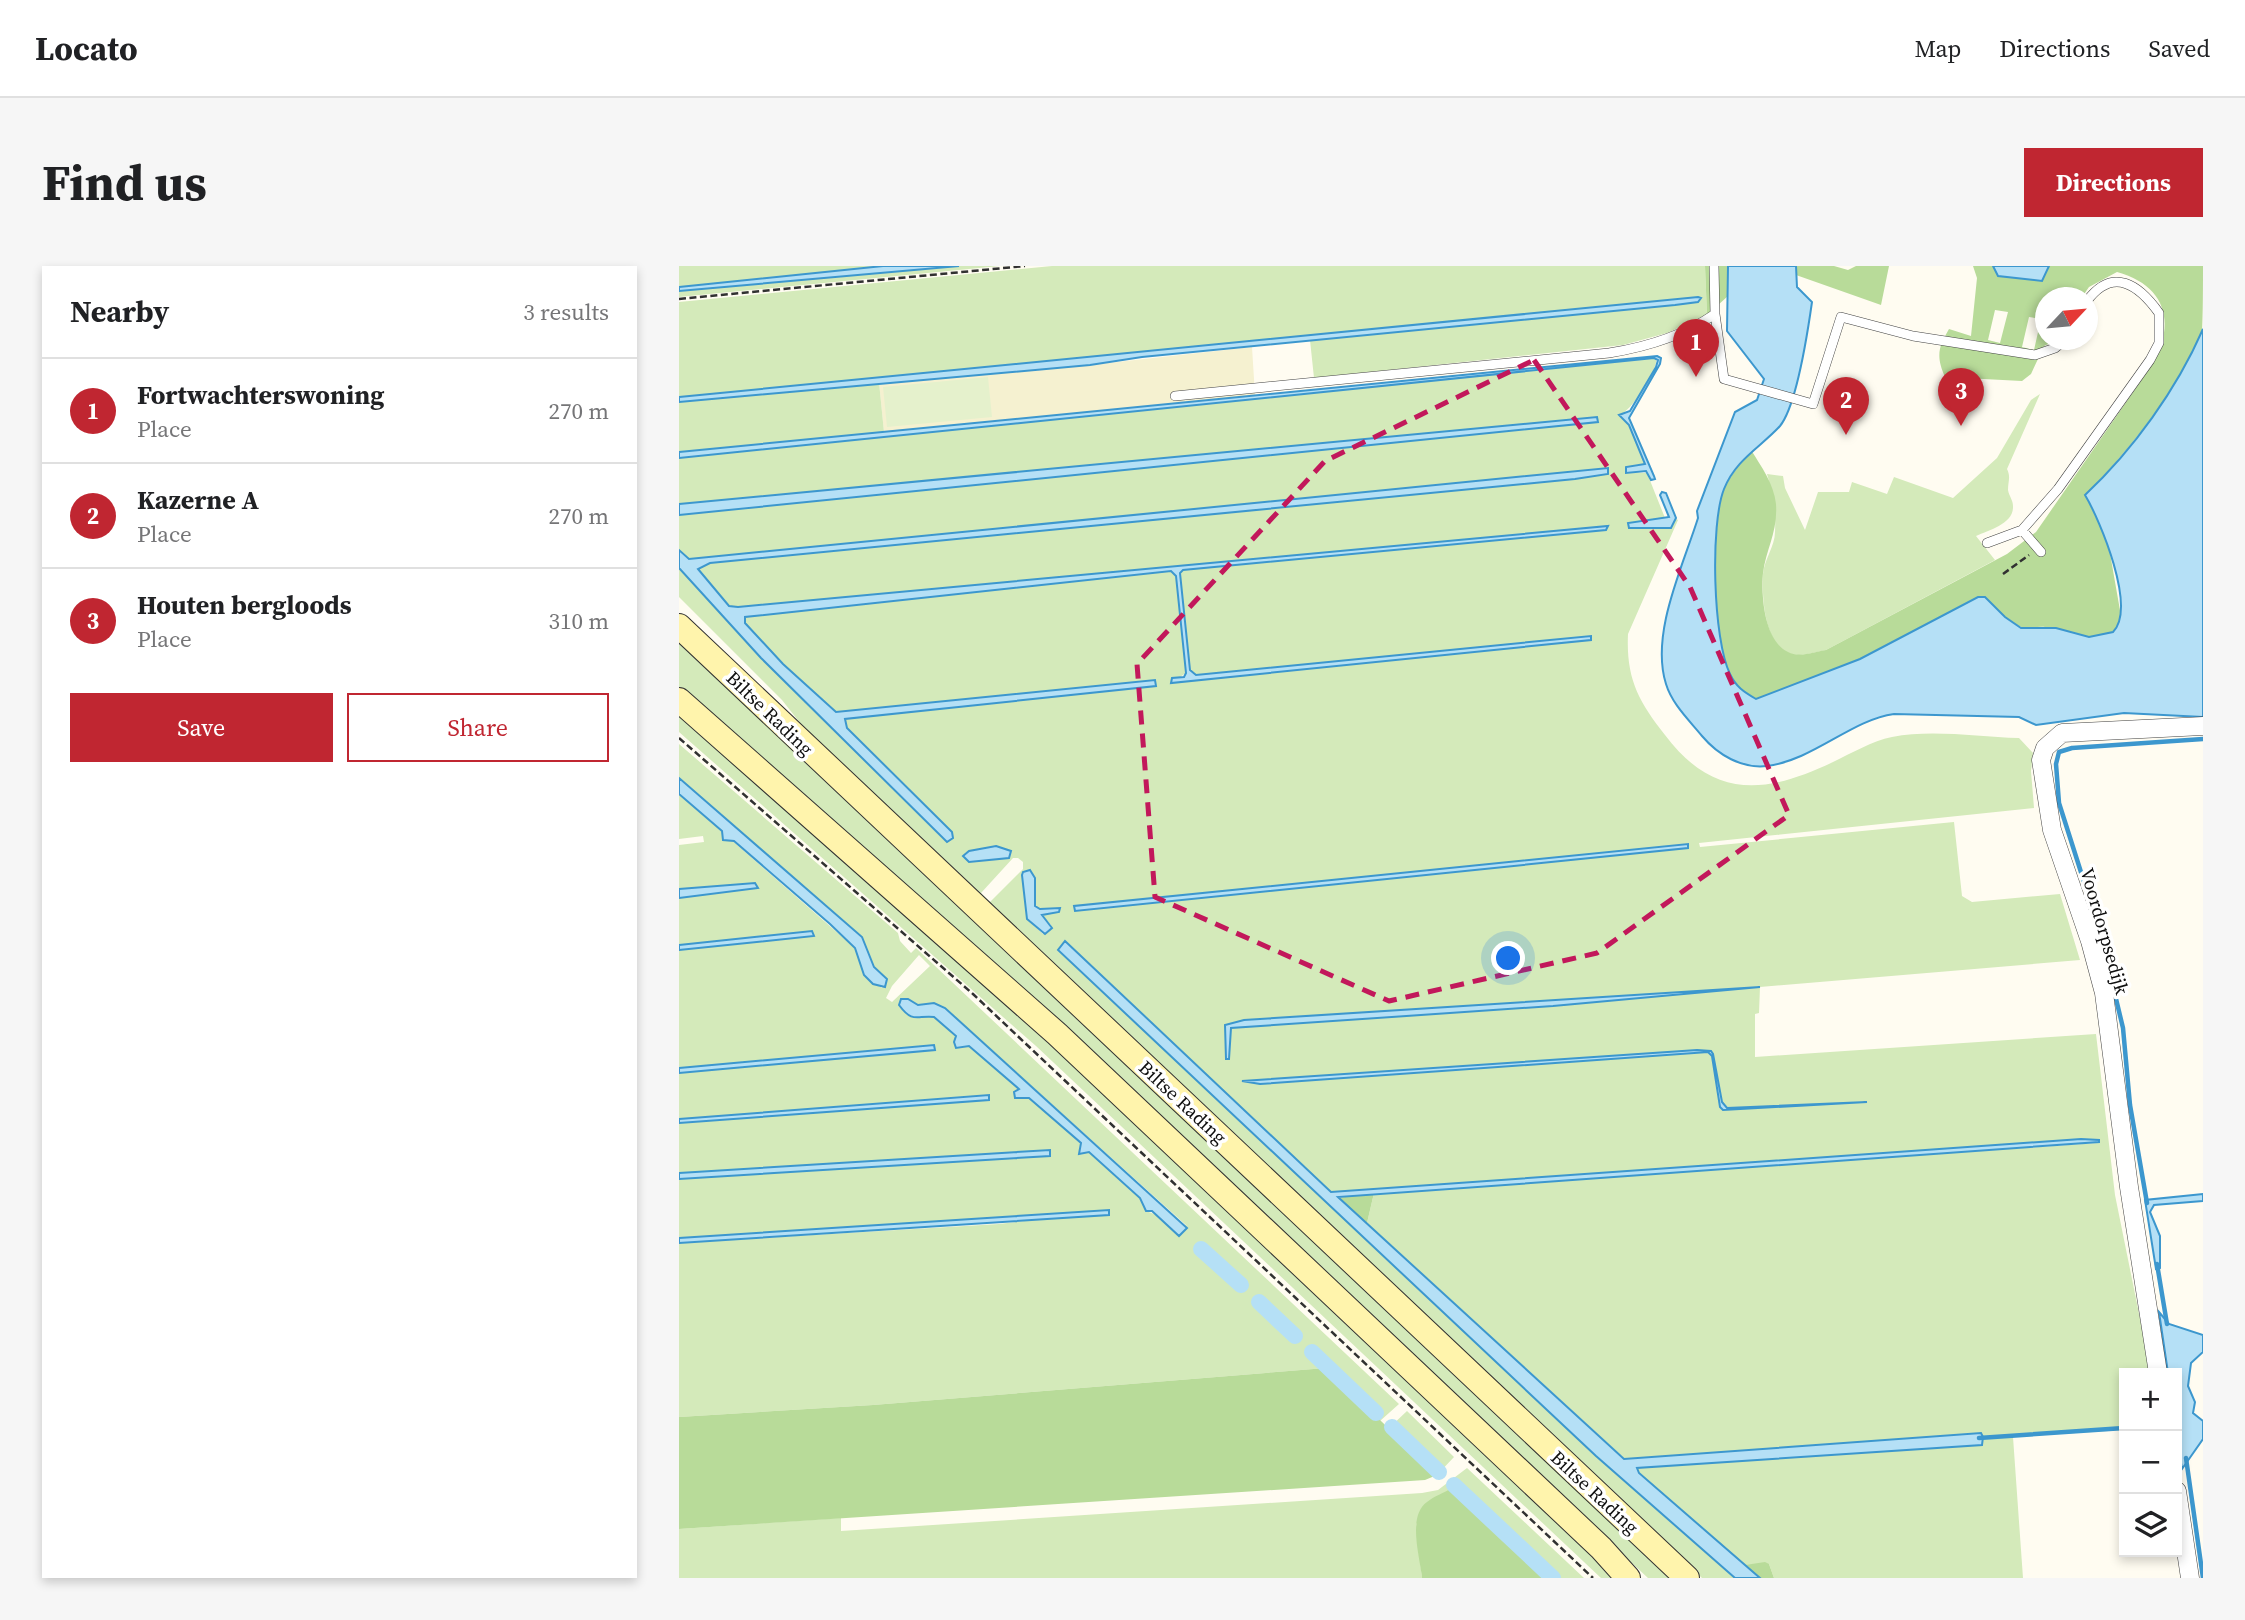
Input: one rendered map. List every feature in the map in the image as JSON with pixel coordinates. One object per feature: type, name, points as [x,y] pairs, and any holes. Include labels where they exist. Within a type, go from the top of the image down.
[{"type":"main road","name":"Biltse Rading","points":[[679,626],[1687,1578]]},
{"type":"main road","name":"Biltse Rading","points":[[679,700],[1057,1034],[1601,1548],[1628,1578]]},
{"type":"street","name":"Voordorpsedijk","points":[[2157,1368],[2129,1187],[2104,993],[2090,941],[2052,830],[2041,760],[2045,748],[2062,733],[2203,726]]},
{"type":"street","points":[[2177,1494],[2190,1578]]},
{"type":"lane","points":[[1714,266],[1715,314],[1724,379],[1813,404],[1841,317],[1913,337],[2035,355],[2049,350]]},
{"type":"lane","points":[[1987,543],[2022,530],[2057,489],[2159,343],[2159,313],[2133,284],[2120,278],[2105,282],[2098,290]]},
{"type":"lane","points":[[1175,396],[1609,353],[1658,342],[1699,325],[1715,314]]},
{"type":"lane","points":[[2022,530],[2041,552]]},
{"type":"path","points":[[679,299],[1025,266]]},
{"type":"path","points":[[2003,574],[2021,563]]},
{"type":"path","points":[[679,738],[973,994],[1593,1578]]},
{"type":"highlighted area","points":[[1534,360],[1690,587],[1789,815],[1597,953],[1389,1001],[1155,897],[1137,664],[1325,461]]},
{"type":"shaded area","points":[[1252,347],[1255,395],[884,432],[879,382],[1090,365]]},
{"type":"green space","points":[[679,266],[883,266],[679,287]]},
{"type":"green space","points":[[959,266],[1000,266],[679,297],[679,291]]},
{"type":"green space","points":[[1052,266],[1705,266],[1707,315],[1667,333],[1623,345],[1314,378],[1310,340],[1675,305],[1698,302],[1700,298],[679,397],[679,302]]},
{"type":"green space","points":[[1705,266],[1728,266],[1728,296],[1707,315]]},
{"type":"green space","points":[[1796,266],[1834,266],[1848,270],[1856,266],[1889,266],[1881,305],[1796,275]]},
{"type":"green space","points":[[1973,266],[1993,266],[1998,276],[2042,281],[2049,266],[2203,266],[2202,331],[2194,350],[2151,418],[2085,495],[2108,542],[2121,616],[2118,627],[2109,633],[2092,637],[2055,628],[2022,627],[2005,617],[1985,597],[1860,659],[1756,699],[1734,682],[1724,658],[1717,613],[1714,562],[1717,517],[1722,494],[1751,450],[1770,482],[1776,504],[1774,532],[1763,573],[1764,605],[1769,628],[1780,646],[1792,654],[1826,650],[2007,554],[2036,532],[2154,362],[2161,347],[2164,318],[2155,295],[2146,286],[2117,272],[2089,287],[2035,287],[2035,318],[2029,317],[2022,347],[2034,350],[2035,346],[2035,350],[2042,350],[2031,374],[2022,381],[1945,377],[1939,358],[1942,342],[1949,329],[1971,336],[1977,278]],"holes":[[[1995,310],[2008,312],[2000,343],[1988,340]]]},
{"type":"green space","points":[[1656,358],[1653,371],[1643,390],[1619,415],[1629,425],[1645,464],[1634,465],[1626,472],[1647,473],[1665,518],[1629,523],[1629,528],[1671,528],[1676,519],[1678,520],[1628,634],[1628,650],[1632,676],[1641,700],[1665,735],[1684,756],[1722,781],[1763,785],[1809,773],[1877,741],[1907,735],[2019,738],[2033,753],[2031,771],[2034,808],[1699,843],[1700,847],[1954,822],[1962,896],[1972,902],[2060,894],[2080,960],[1760,987],[1759,1013],[1755,1014],[1755,1057],[2096,1034],[2115,1195],[2150,1368],[2119,1368],[2119,1430],[2013,1437],[2023,1578],[1774,1578],[1769,1564],[1745,1565],[1639,1473],[1637,1468],[1981,1445],[1981,1433],[1625,1459],[1367,1223],[1374,1193],[2097,1143],[2099,1140],[1331,1192],[1227,1094],[1058,950],[1596,1456],[1735,1578],[1702,1578],[819,747],[782,700],[679,597],[679,568],[761,658],[944,840],[950,840],[953,835],[847,728],[845,719],[849,716],[1155,686],[1156,680],[836,712],[783,664],[745,623],[748,614],[1172,571],[1176,576],[1186,673],[1171,683],[1591,640],[1591,636],[1196,675],[1190,671],[1180,573],[1183,570],[1606,530],[1606,526],[738,607],[729,606],[698,569],[709,563],[1575,479],[1608,474],[1608,468],[689,559],[679,550],[679,515],[1598,422],[1597,417],[679,504],[679,458]],"holes":[[[1687,844],[1688,848],[1075,911],[1074,906]],[[1013,858],[1023,862],[1023,869],[990,902],[981,893]],[[1022,875],[1038,909],[1060,909],[1042,915],[1051,925],[1043,934],[1027,919]],[[1746,988],[1553,1006],[1231,1028],[1228,1060],[1225,1026],[1244,1020]],[[1697,1050],[1710,1051],[1713,1054],[1722,1102],[1729,1109],[1720,1107],[1712,1056],[1708,1052],[1260,1084],[1242,1081]]]},
{"type":"green space","points":[[988,377],[992,417],[887,427],[883,387]]},
{"type":"green space","points":[[879,382],[884,432],[679,452],[679,402]]},
{"type":"green space","points":[[2040,394],[2007,469],[2012,512],[2000,526],[1976,536],[1995,560],[1826,650],[1797,655],[1780,647],[1769,629],[1763,594],[1763,574],[1775,532],[1774,503],[1767,474],[1783,476],[1785,488],[1805,530],[1818,492],[1849,492],[1852,482],[1887,494],[1894,477],[1953,498],[1997,458],[2031,400]]},
{"type":"green space","points":[[679,640],[1674,1578],[1648,1578],[906,886],[679,688]]},
{"type":"green space","points":[[679,713],[952,952],[1621,1578],[1601,1578],[1036,1046],[679,732]]},
{"type":"green space","points":[[679,744],[898,933],[900,941],[911,953],[916,948],[1399,1404],[1380,1421],[1326,1368],[873,1405],[679,1417],[679,1243],[999,1224],[1109,1211],[679,1238],[679,1179],[1049,1156],[1050,1150],[679,1173],[679,1123],[989,1099],[989,1095],[679,1119],[679,1073],[935,1050],[933,1045],[679,1068],[679,950],[814,936],[812,931],[679,945],[679,898],[757,888],[755,883],[679,889],[679,845],[704,842],[703,836],[679,839],[679,794],[855,948],[864,975],[882,988],[887,979],[874,967],[862,937],[679,778]],"holes":[[[919,955],[930,966],[892,1002],[886,998],[892,986]],[[901,999],[918,1005],[945,1008],[1187,1226],[1146,1211],[1140,1198],[1089,1152],[1079,1149],[1081,1143],[1029,1097],[1015,1098],[1014,1092],[1020,1089],[969,1046],[956,1047],[957,1036],[934,1017]]]},
{"type":"green space","points":[[1374,1193],[1367,1223],[1338,1198]]},
{"type":"green space","points":[[1326,1368],[1437,1475],[1425,1480],[679,1529],[679,1417],[873,1405]]},
{"type":"green space","points":[[1407,1411],[1454,1457],[1437,1475],[1388,1429]]},
{"type":"green space","points":[[1467,1468],[1584,1578],[1546,1578],[1452,1489],[1416,1524],[1422,1578],[679,1578],[679,1529],[841,1518],[841,1531],[1422,1493],[1438,1490]]},
{"type":"green space","points":[[1452,1488],[1546,1578],[1422,1578],[1416,1537],[1417,1517],[1427,1502]]},
{"type":"green space","points":[[1765,1562],[1769,1564],[1774,1578],[1760,1578],[1745,1565]]},
{"type":"water","points":[[883,266],[959,266],[679,291],[679,287]]},
{"type":"water","points":[[1728,266],[1796,266],[1797,287],[1812,302],[1801,367],[1786,416],[1773,434],[1735,469],[1724,489],[1720,506],[1715,554],[1717,610],[1724,658],[1730,674],[1741,689],[1756,699],[1860,659],[1978,597],[1985,597],[2005,617],[2021,628],[2056,628],[2089,637],[2113,632],[2119,620],[2119,585],[2107,543],[2085,495],[2120,459],[2152,418],[2180,374],[2203,329],[2203,717],[2124,713],[2036,725],[2019,717],[1894,714],[1863,724],[1801,756],[1767,766],[1740,763],[1723,755],[1708,743],[1672,698],[1662,664],[1662,644],[1670,600],[1698,518],[1697,511],[1735,412],[1757,400],[1764,379],[1727,331]]},
{"type":"water","points":[[1993,266],[2049,266],[2042,281],[1998,276]]},
{"type":"water","points":[[1701,298],[1698,302],[1675,305],[1142,357],[1090,365],[679,402],[679,397]]},
{"type":"water","points":[[1657,356],[1661,358],[1660,364],[1629,418],[1654,476],[1655,479],[1651,480],[1646,471],[1626,473],[1626,467],[1645,464],[1629,425],[1619,415],[1630,411],[1656,367],[1658,360],[1654,358],[679,458],[679,452]]},
{"type":"water","points":[[1597,417],[1598,422],[679,515],[679,504]]},
{"type":"water","points":[[1608,468],[1608,474],[1575,479],[710,563],[698,569],[729,606],[738,607],[1608,526],[1606,530],[1183,570],[1180,573],[1190,670],[1196,675],[1591,636],[1591,640],[1171,683],[1172,678],[1184,677],[1186,673],[1176,576],[1171,571],[745,617],[745,623],[783,664],[836,712],[1155,680],[1156,686],[845,719],[847,728],[952,832],[953,838],[947,842],[761,658],[679,568],[679,550],[689,559]]},
{"type":"water","points":[[1662,492],[1666,493],[1676,518],[1671,528],[1629,528],[1628,523],[1669,517],[1660,495]]},
{"type":"water","points":[[679,778],[862,937],[874,967],[887,979],[885,987],[873,984],[864,975],[855,948],[830,924],[734,841],[723,840],[722,831],[679,794]]},
{"type":"water","points":[[1688,844],[1688,848],[1075,911],[1074,906]]},
{"type":"water","points":[[996,846],[1011,851],[1009,858],[969,862],[963,856],[969,851]]},
{"type":"water","points":[[1030,870],[1035,878],[1035,906],[1040,909],[1060,908],[1059,912],[1042,915],[1052,928],[1045,934],[1027,919],[1022,875]]},
{"type":"water","points":[[755,883],[758,888],[679,898],[679,889]]},
{"type":"water","points":[[812,931],[814,936],[679,950],[679,945]]},
{"type":"water","points":[[1065,941],[1331,1192],[2081,1139],[2099,1142],[1338,1197],[1624,1459],[1981,1433],[1982,1445],[1637,1468],[1639,1473],[1760,1578],[1735,1578],[1596,1456],[1058,950]]},
{"type":"water","points":[[1760,987],[1553,1006],[1231,1028],[1229,1059],[1226,1059],[1225,1025],[1244,1020]]},
{"type":"water","points":[[901,999],[908,999],[918,1005],[934,1003],[945,1008],[1187,1228],[1179,1236],[1152,1211],[1146,1211],[1140,1198],[1089,1152],[1079,1154],[1081,1143],[1029,1098],[1015,1098],[1014,1092],[1019,1089],[969,1046],[956,1048],[956,1036],[934,1017],[908,1015],[899,1005]]},
{"type":"water","points":[[934,1045],[935,1050],[679,1073],[679,1068]]},
{"type":"water","points":[[1711,1051],[1713,1054],[1722,1102],[1727,1108],[1867,1102],[1723,1110],[1720,1107],[1712,1056],[1708,1052],[1260,1084],[1242,1081]]},
{"type":"water","points":[[989,1095],[989,1100],[679,1123],[679,1119]]},
{"type":"water","points":[[1050,1150],[1050,1156],[679,1179],[679,1173]]},
{"type":"water","points":[[2203,1194],[2203,1201],[2154,1205],[2150,1212],[2160,1236],[2160,1268],[2156,1269],[2145,1200]]},
{"type":"water","points":[[1109,1210],[1109,1215],[679,1243],[679,1238]]},
{"type":"water","points":[[2159,1312],[2169,1324],[2203,1335],[2203,1352],[2191,1363],[2188,1386],[2195,1402],[2193,1413],[2203,1421],[2203,1439],[2182,1469],[2182,1368],[2167,1368]]},
{"type":"waterway","points":[[2147,1203],[2130,1105],[2123,1028],[2100,932],[2059,803],[2056,764],[2059,752],[2072,748],[2203,739]]},
{"type":"waterway","points":[[1201,1249],[1241,1285]]},
{"type":"waterway","points":[[2157,1264],[2167,1324]]},
{"type":"waterway","points":[[1259,1302],[1295,1336]]},
{"type":"waterway","points":[[1312,1352],[1376,1413]]},
{"type":"waterway","points":[[1392,1427],[1439,1472]]},
{"type":"waterway","points":[[1979,1438],[2119,1428]]},
{"type":"waterway","points":[[2186,1458],[2203,1578]]},
{"type":"waterway","points":[[1454,1485],[1553,1578]]},
{"type":"place","name":"Fortwachterswoning","points":[[1696,377]]},
{"type":"place","name":"Houten bergloods","points":[[1961,426]]},
{"type":"place","name":"Kazerne A","points":[[1846,435]]}]
